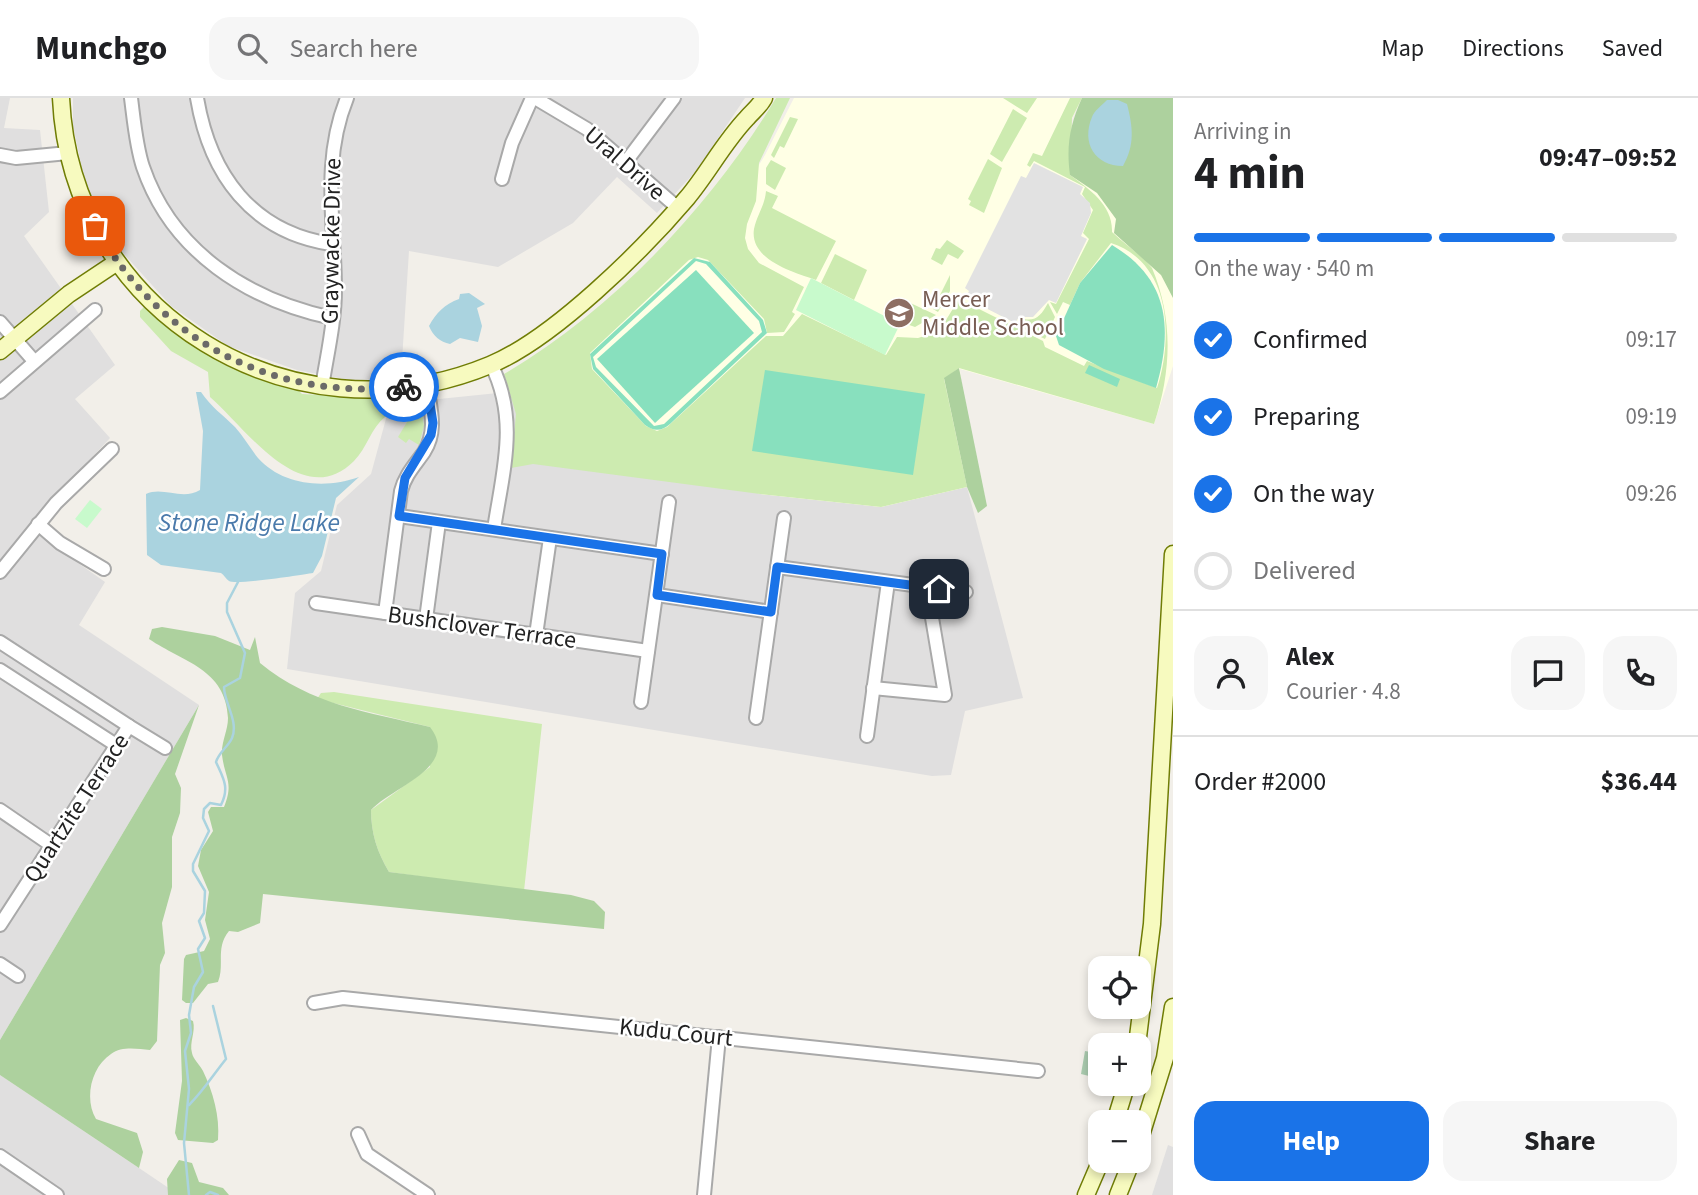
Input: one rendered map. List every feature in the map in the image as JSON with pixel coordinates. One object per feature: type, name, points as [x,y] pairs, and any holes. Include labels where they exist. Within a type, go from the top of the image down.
[{"type":"street","points":[[61,98],[68,153],[85,205],[117,262],[169,319],[209,347],[251,368],[322,387],[384,390],[427,385],[491,364],[556,325],[678,208],[764,98]]},
{"type":"street","points":[[131,98],[143,167],[162,205],[184,237],[210,264],[267,300],[332,318]]},
{"type":"street","points":[[197,98],[219,169],[236,193],[275,227],[297,238],[331,244]]},
{"type":"street","name":"Graywacke Drive","points":[[322,387],[335,293],[331,244],[331,148],[348,98]]},
{"type":"street","points":[[502,179],[512,143],[534,98]]},
{"type":"street","name":"Ural Drive","points":[[534,98],[587,128],[678,208]]},
{"type":"street","points":[[625,163],[674,98]]},
{"type":"street","points":[[747,117],[747,107],[753,98]]},
{"type":"street","points":[[0,155],[16,158],[68,153]]},
{"type":"street","points":[[0,351],[69,294],[117,262]]},
{"type":"street","points":[[0,392],[95,310]]},
{"type":"street","points":[[0,322],[16,337],[34,361]]},
{"type":"street","points":[[491,364],[503,388],[509,427],[494,529]]},
{"type":"street","points":[[385,613],[405,478],[431,435],[433,423],[427,385]]},
{"type":"street","points":[[0,572],[38,524],[112,449]]},
{"type":"street","points":[[641,702],[669,502]]},
{"type":"street","points":[[399,516],[662,554]]},
{"type":"street","points":[[756,718],[784,518]]},
{"type":"street","points":[[426,619],[439,522]]},
{"type":"street","points":[[38,524],[60,543],[104,569]]},
{"type":"street","points":[[536,635],[550,538]]},
{"type":"street","points":[[1138,1033],[1152,924],[1173,554]]},
{"type":"street","points":[[777,567],[965,592]]},
{"type":"street","points":[[867,736],[888,582]]},
{"type":"street","points":[[873,688],[945,695],[927,588]]},
{"type":"street","points":[[657,595],[771,612]]},
{"type":"street","name":"Bushclover Terrace","points":[[316,603],[648,651]]},
{"type":"street","points":[[0,642],[129,726]]},
{"type":"street","points":[[0,670],[116,745]]},
{"type":"street","name":"Quartzite Terrace","points":[[0,925],[129,726],[165,748]]},
{"type":"street","points":[[0,810],[51,845]]},
{"type":"street","points":[[0,964],[18,976]]},
{"type":"street","name":"Kudu Court","points":[[313,1003],[343,998],[1038,1071]]},
{"type":"street","points":[[1149,1110],[1165,1058],[1173,1007]]},
{"type":"street","points":[[704,1195],[719,1037]]},
{"type":"street","points":[[358,1134],[367,1154],[428,1195]]},
{"type":"street","points":[[0,1156],[57,1195]]},
{"type":"street","points":[[1086,1195],[1095,1173]]},
{"type":"street","points":[[1118,1195],[1127,1173]]},
{"type":"shaded area","points":[[0,98],[10,98],[4,128],[40,130],[49,212],[24,236],[115,365],[75,399],[110,438],[27,527],[105,582],[79,625],[199,705],[0,1040]]},
{"type":"shaded area","points":[[73,98],[745,98],[696,171],[657,213],[617,177],[573,223],[498,267],[409,251],[401,376],[354,381],[297,370],[228,346],[171,306],[114,243],[85,183],[73,126]]},
{"type":"shaded area","name":"Mercer Middle School","points":[[794,98],[1082,98],[1050,164],[1092,186],[1173,254],[1173,366],[1154,424],[960,369],[967,487],[881,507],[760,494],[538,389],[735,204],[765,155]]},
{"type":"shaded area","points":[[1034,163],[1083,187],[1080,194],[1090,203],[1091,213],[1081,236],[1087,239],[1056,303],[1049,300],[1033,317],[1019,317],[1015,323],[966,298],[969,291],[965,288],[1021,176],[1026,178]]},
{"type":"shaded area","points":[[538,389],[760,494],[881,507],[967,487],[1023,698],[965,711],[951,775],[932,776],[287,669],[295,593],[321,571],[337,505],[371,474],[390,404]]},
{"type":"shaded area","points":[[1085,1051],[1088,1052],[1088,1076],[1081,1074]]},
{"type":"shaded area","points":[[0,1075],[139,1168],[179,1195],[0,1195]]},
{"type":"shaded area","points":[[1168,1145],[1173,1147],[1173,1195],[1152,1195]]},
{"type":"green space","points":[[776,98],[790,98],[759,163],[756,201],[745,238],[748,249],[759,263],[804,287],[792,312],[795,314],[784,332],[767,333],[764,319],[708,260],[698,257],[689,260],[590,353],[592,369],[646,426],[657,431],[667,427],[766,336],[783,336],[802,314],[886,355],[897,337],[918,338],[941,328],[959,299],[1043,341],[1045,347],[1084,366],[1087,361],[1157,388],[1165,347],[1163,305],[1157,285],[1146,267],[1131,253],[1111,243],[1080,283],[1070,305],[1063,302],[1057,314],[1050,302],[1056,304],[1089,239],[1083,233],[1093,210],[1082,194],[1085,187],[1034,161],[1030,167],[1027,165],[1033,153],[1042,156],[1070,98],[1082,98],[1072,118],[1070,175],[1085,186],[1104,206],[1109,214],[1112,232],[1152,268],[1164,306],[1168,344],[1167,364],[1154,424],[959,368],[944,379],[967,487],[881,507],[533,464],[511,468],[516,414],[504,374],[583,319],[621,287],[656,252],[721,178]]},
{"type":"green space","points":[[1003,98],[1037,98],[1027,113]]},
{"type":"green space","points":[[1082,98],[1173,98],[1173,298],[1161,275],[1114,233],[1116,219],[1097,193],[1070,175],[1070,135]]},
{"type":"green space","points":[[1013,109],[1027,118],[1002,162],[990,154]]},
{"type":"green space","points":[[790,117],[798,119],[784,148],[780,146],[774,158],[771,155]]},
{"type":"green space","points":[[988,159],[1002,168],[984,213],[969,205],[971,201],[968,199]]},
{"type":"green space","points":[[771,160],[786,168],[775,190],[766,184],[766,168]]},
{"type":"green space","points":[[766,191],[778,196],[772,208],[836,241],[816,280],[776,264],[759,249],[754,240],[754,229]]},
{"type":"green space","points":[[947,240],[964,251],[958,259],[948,254],[942,265],[931,259],[936,248],[940,249]]},
{"type":"green space","points":[[1112,245],[1131,258],[1145,273],[1162,307],[1164,345],[1156,388],[1104,369],[1059,345],[1056,336],[1080,283]]},
{"type":"green space","points":[[835,254],[867,270],[854,300],[821,283]]},
{"type":"green space","points":[[694,258],[710,262],[763,320],[767,333],[670,424],[658,430],[645,425],[593,369],[590,354]],"holes":[[[696,261],[706,264],[759,321],[762,332],[664,424],[654,426],[596,367],[593,357]]]},
{"type":"green space","points":[[696,270],[754,333],[655,423],[597,359]]},
{"type":"green space","points":[[950,275],[950,291],[938,312],[933,309]]},
{"type":"green space","points":[[811,278],[900,324],[885,355],[796,310]]},
{"type":"green space","points":[[904,300],[936,315],[915,327],[889,318],[891,314],[896,316]]},
{"type":"green space","points":[[1048,303],[1055,317],[1045,339],[1016,325],[1020,318],[1030,320],[1037,317]]},
{"type":"green space","points":[[144,307],[197,348],[235,368],[298,390],[302,394],[420,397],[424,426],[419,445],[409,439],[406,443],[398,437],[410,417],[405,411],[394,413],[380,422],[354,461],[334,474],[314,477],[295,472],[257,444],[210,397],[208,372],[171,351],[140,317],[140,311]]},
{"type":"green space","points":[[1089,365],[1120,379],[1117,387],[1085,373]]},
{"type":"green space","points":[[959,368],[987,506],[978,513],[967,487],[944,378]]},
{"type":"green space","points":[[765,370],[925,394],[913,475],[752,451]]},
{"type":"green space","points":[[90,500],[102,509],[87,528],[75,519]]},
{"type":"green space","points":[[162,627],[215,636],[250,650],[255,637],[260,663],[299,689],[341,705],[430,727],[437,741],[437,754],[430,765],[371,810],[376,842],[389,872],[571,895],[594,901],[605,912],[604,929],[263,894],[260,923],[238,932],[229,931],[222,944],[218,982],[208,984],[193,1003],[186,1003],[182,1000],[184,959],[186,955],[204,951],[210,939],[205,920],[209,892],[198,866],[201,850],[213,831],[208,812],[211,807],[224,807],[228,792],[222,750],[228,718],[220,688],[211,678],[201,669],[149,639],[152,629]]},
{"type":"green space","points":[[334,692],[542,724],[524,891],[389,872],[376,842],[371,810],[430,767],[430,727],[317,699],[321,693]]},
{"type":"green space","points":[[199,705],[175,774],[181,788],[180,813],[172,837],[172,887],[162,923],[165,953],[160,965],[157,1041],[150,1050],[125,1049],[111,1054],[94,1075],[90,1093],[96,1119],[137,1133],[143,1152],[139,1168],[0,1075],[0,1040]]},
{"type":"green space","points":[[186,1018],[193,1021],[192,1053],[207,1079],[215,1104],[218,1140],[213,1143],[178,1140],[175,1133],[182,1081],[180,1020]]},
{"type":"green space","points":[[179,1160],[192,1163],[199,1182],[223,1188],[229,1195],[168,1195],[167,1179]]},
{"type":"water","points":[[1107,100],[1118,100],[1127,104],[1129,112],[1131,143],[1123,166],[1113,165],[1098,157],[1088,136],[1092,117]]},
{"type":"water","points":[[469,293],[485,304],[477,308],[482,326],[478,342],[460,338],[450,344],[440,340],[429,326],[432,321],[445,306],[459,299],[460,294]]},
{"type":"water","name":"Stone Ridge Lake","points":[[196,392],[201,392],[235,427],[258,458],[280,474],[319,484],[359,477],[336,498],[322,556],[313,573],[234,582],[221,573],[161,565],[147,555],[146,494],[186,494],[200,490],[203,431]]},
{"type":"waterway","points":[[189,1195],[184,1143],[189,1089],[185,1051],[191,1033],[189,1015],[194,987],[203,972],[198,949],[205,938],[199,921],[204,913],[205,891],[193,871],[193,864],[209,831],[203,818],[204,809],[210,803],[221,805],[225,793],[216,762],[232,738],[234,725],[224,687],[240,678],[245,653],[227,612],[227,603],[238,582]]},
{"type":"waterway","points":[[189,1105],[226,1059],[213,1006]]},
{"type":"waterway","points":[[206,1195],[210,1192],[218,1195]]},
{"type":"way so far","points":[[95,226],[117,262],[153,304],[186,332],[230,358],[284,379],[322,387],[360,390],[404,387]]},
{"type":"place","name":"Mercer Middle School","points":[[899,313]]},
{"type":"route","points":[[404,387],[427,385],[433,423],[427,447],[405,478],[399,516],[662,554],[657,595],[771,612],[777,567],[939,589]]}]
